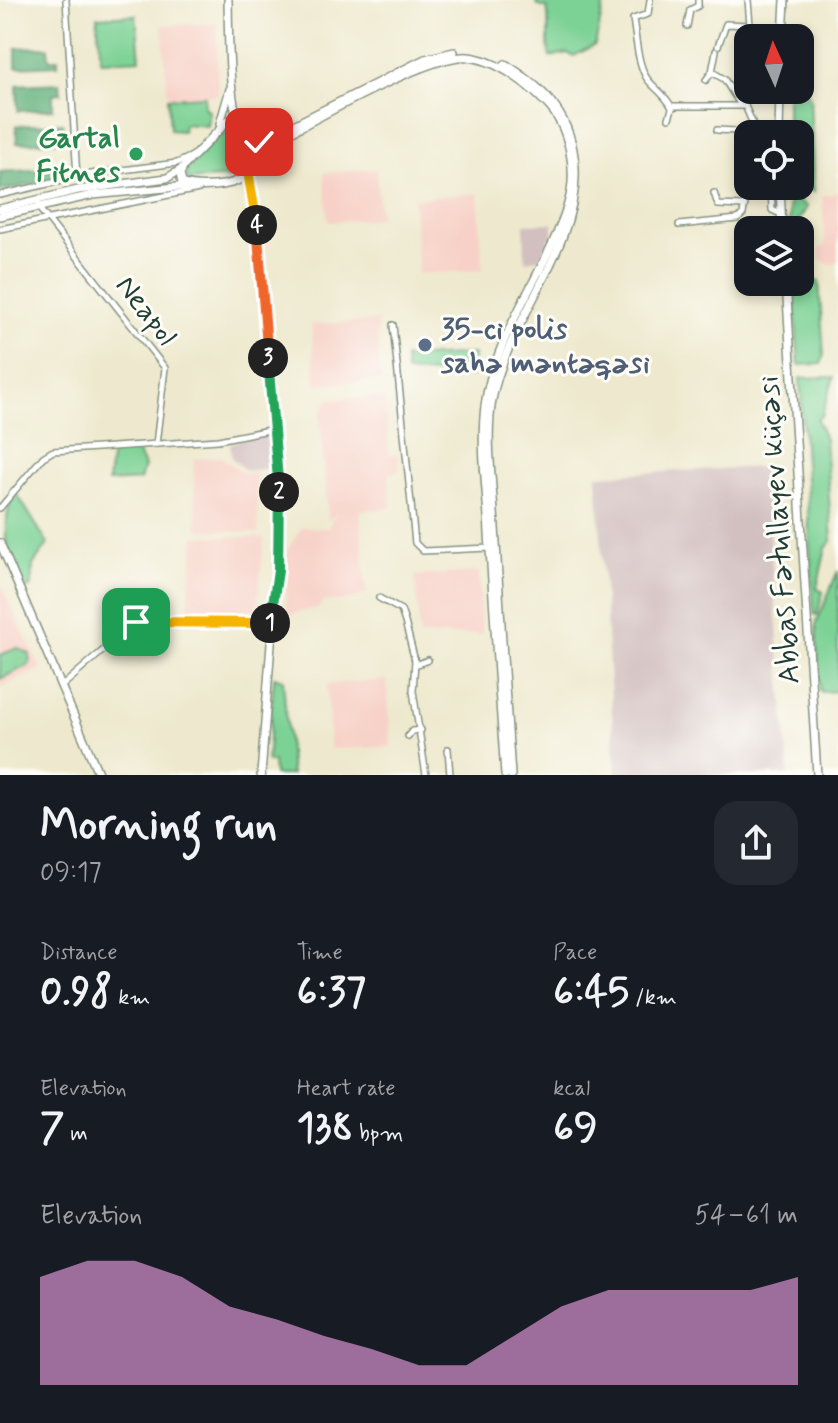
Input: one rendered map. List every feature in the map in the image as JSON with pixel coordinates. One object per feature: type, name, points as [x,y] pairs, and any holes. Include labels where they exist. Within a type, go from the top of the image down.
[{"type":"main road","points":[[228,0],[231,83],[254,196],[281,520],[261,775]]},
{"type":"main road","points":[[784,24],[785,0]]},
{"type":"main road","points":[[219,125],[233,120],[247,142],[262,141],[425,59],[468,52],[492,58],[535,89],[555,105],[568,126],[576,190],[566,224],[500,371],[491,403],[492,467],[511,775]]},
{"type":"main road","points":[[230,183],[242,179],[252,155],[264,146],[440,60],[468,57],[491,62],[535,89],[552,109],[565,132],[571,189],[561,222],[489,384],[484,419],[505,775]]},
{"type":"main road","points":[[0,209],[78,190],[167,178],[203,149],[219,125],[231,83]]},
{"type":"main road","points":[[183,167],[181,180],[192,186]]},
{"type":"main road","points":[[0,216],[121,191],[230,183],[248,185],[254,196]]},
{"type":"main road","points":[[780,200],[781,214]]},
{"type":"main road","name":"Abbas Fətullayev küçəsi","points":[[787,296],[817,775]]},
{"type":"main road","points":[[0,543],[99,775]]},
{"type":"street","points":[[66,0],[77,177]]},
{"type":"street","points":[[650,0],[648,14],[633,19],[642,68],[648,80],[659,87],[671,106],[669,118]]},
{"type":"street","points":[[748,0],[748,24]]},
{"type":"street","points":[[687,26],[690,10],[698,3],[703,15]]},
{"type":"street","points":[[706,80],[712,72],[726,24],[734,24]]},
{"type":"street","points":[[712,72],[724,79],[750,120]]},
{"type":"street","points":[[671,106],[743,105]]},
{"type":"street","points":[[717,130],[734,131]]},
{"type":"street","points":[[0,195],[77,177],[177,163],[203,149]]},
{"type":"street","points":[[0,229],[156,199],[213,184]]},
{"type":"street","points":[[714,193],[718,205],[744,206]]},
{"type":"street","points":[[679,225],[728,222],[743,214],[745,200]]},
{"type":"street","points":[[772,200],[772,210],[781,214]]},
{"type":"street","name":"Neapol","points":[[38,207],[165,368],[156,444]]},
{"type":"street","points":[[23,211],[26,223]]},
{"type":"street","points":[[393,325],[415,543],[426,551],[490,548]]},
{"type":"street","points":[[0,508],[48,453],[225,439],[274,429]]},
{"type":"street","points":[[379,598],[403,613],[415,665],[413,691],[426,775]]},
{"type":"street","points":[[62,686],[136,622],[273,623]]},
{"type":"street","points":[[415,665],[428,660]]},
{"type":"street","points":[[408,736],[410,731],[421,730]]},
{"type":"street","points":[[448,749],[450,775]]},
{"type":"shaded area","points":[[217,24],[218,95],[168,98],[162,25]]},
{"type":"shaded area","points":[[376,169],[380,218],[328,222],[324,173]]},
{"type":"shaded area","points":[[838,191],[838,263],[827,264],[820,258],[820,247],[825,246],[822,195],[836,194]]},
{"type":"shaded area","points":[[478,193],[483,270],[418,274],[414,199]]},
{"type":"shaded area","points":[[553,223],[553,232],[539,259],[525,261],[524,224]]},
{"type":"shaded area","points":[[377,321],[380,381],[316,384],[311,324]]},
{"type":"shaded area","points":[[385,397],[389,454],[398,454],[399,471],[389,473],[391,508],[360,510],[366,593],[354,599],[321,602],[321,607],[286,615],[287,550],[302,527],[328,528],[336,513],[328,520],[320,415],[328,400]]},
{"type":"shaded area","points":[[267,433],[269,468],[246,471],[232,458],[230,443]]},
{"type":"shaded area","points":[[221,457],[243,473],[256,473],[258,533],[197,529],[193,459]]},
{"type":"shaded area","points":[[764,467],[789,775],[616,775],[597,475]]},
{"type":"shaded area","points":[[195,536],[264,538],[257,610],[242,608],[242,617],[187,615]]},
{"type":"shaded area","points":[[479,572],[482,634],[420,636],[415,576]]},
{"type":"shaded area","points":[[0,583],[41,669],[0,687]]},
{"type":"shaded area","points":[[387,680],[391,747],[330,749],[327,684]]},
{"type":"green space","points":[[536,0],[611,0],[604,4],[595,45],[574,56],[567,53],[550,57],[547,8],[538,6]]},
{"type":"green space","points":[[136,15],[140,59],[101,61],[97,17]]},
{"type":"green space","points":[[48,47],[49,59],[58,59],[58,65],[16,67],[16,48]]},
{"type":"green space","points":[[60,83],[61,93],[53,94],[53,109],[18,111],[17,85]]},
{"type":"green space","points":[[205,96],[204,108],[209,110],[207,126],[184,124],[183,131],[170,130],[168,98]]},
{"type":"green space","points":[[787,104],[810,104],[811,120],[787,120]]},
{"type":"green space","points":[[63,123],[64,131],[57,132],[58,141],[17,143],[16,126]]},
{"type":"green space","points":[[230,124],[237,131],[243,173],[237,177],[187,180],[186,169]]},
{"type":"green space","points":[[67,168],[62,171],[63,177],[0,191],[0,172]]},
{"type":"green space","points":[[789,200],[800,200],[807,207],[802,216],[789,216]]},
{"type":"green space","points":[[814,281],[819,281],[824,355],[821,364],[799,365],[794,296],[814,296]]},
{"type":"green space","points":[[474,354],[472,376],[406,372],[405,358]]},
{"type":"green space","points":[[834,377],[822,415],[817,419],[825,439],[832,541],[826,548],[817,588],[823,592],[817,615],[814,614],[800,378]]},
{"type":"green space","points":[[136,449],[144,466],[140,480],[108,482],[112,450]]},
{"type":"green space","points":[[15,491],[48,544],[33,565],[31,587],[20,590],[10,564],[6,539],[7,516]]},
{"type":"green space","points":[[838,571],[838,691],[820,692],[816,624]]},
{"type":"green space","points":[[17,648],[30,654],[29,665],[0,679],[0,655]]},
{"type":"green space","points":[[274,677],[283,680],[291,775],[274,775],[273,762],[267,762]]},
{"type":"place","name":"Gartal Fitnes","points":[[136,154]]},
{"type":"place","name":"35-ci polis sahə məntəqəsi","points":[[425,345]]},
{"type":"route","points":[[136,622],[191,620],[273,623],[280,503],[254,196],[241,130],[247,142],[259,142]]}]
